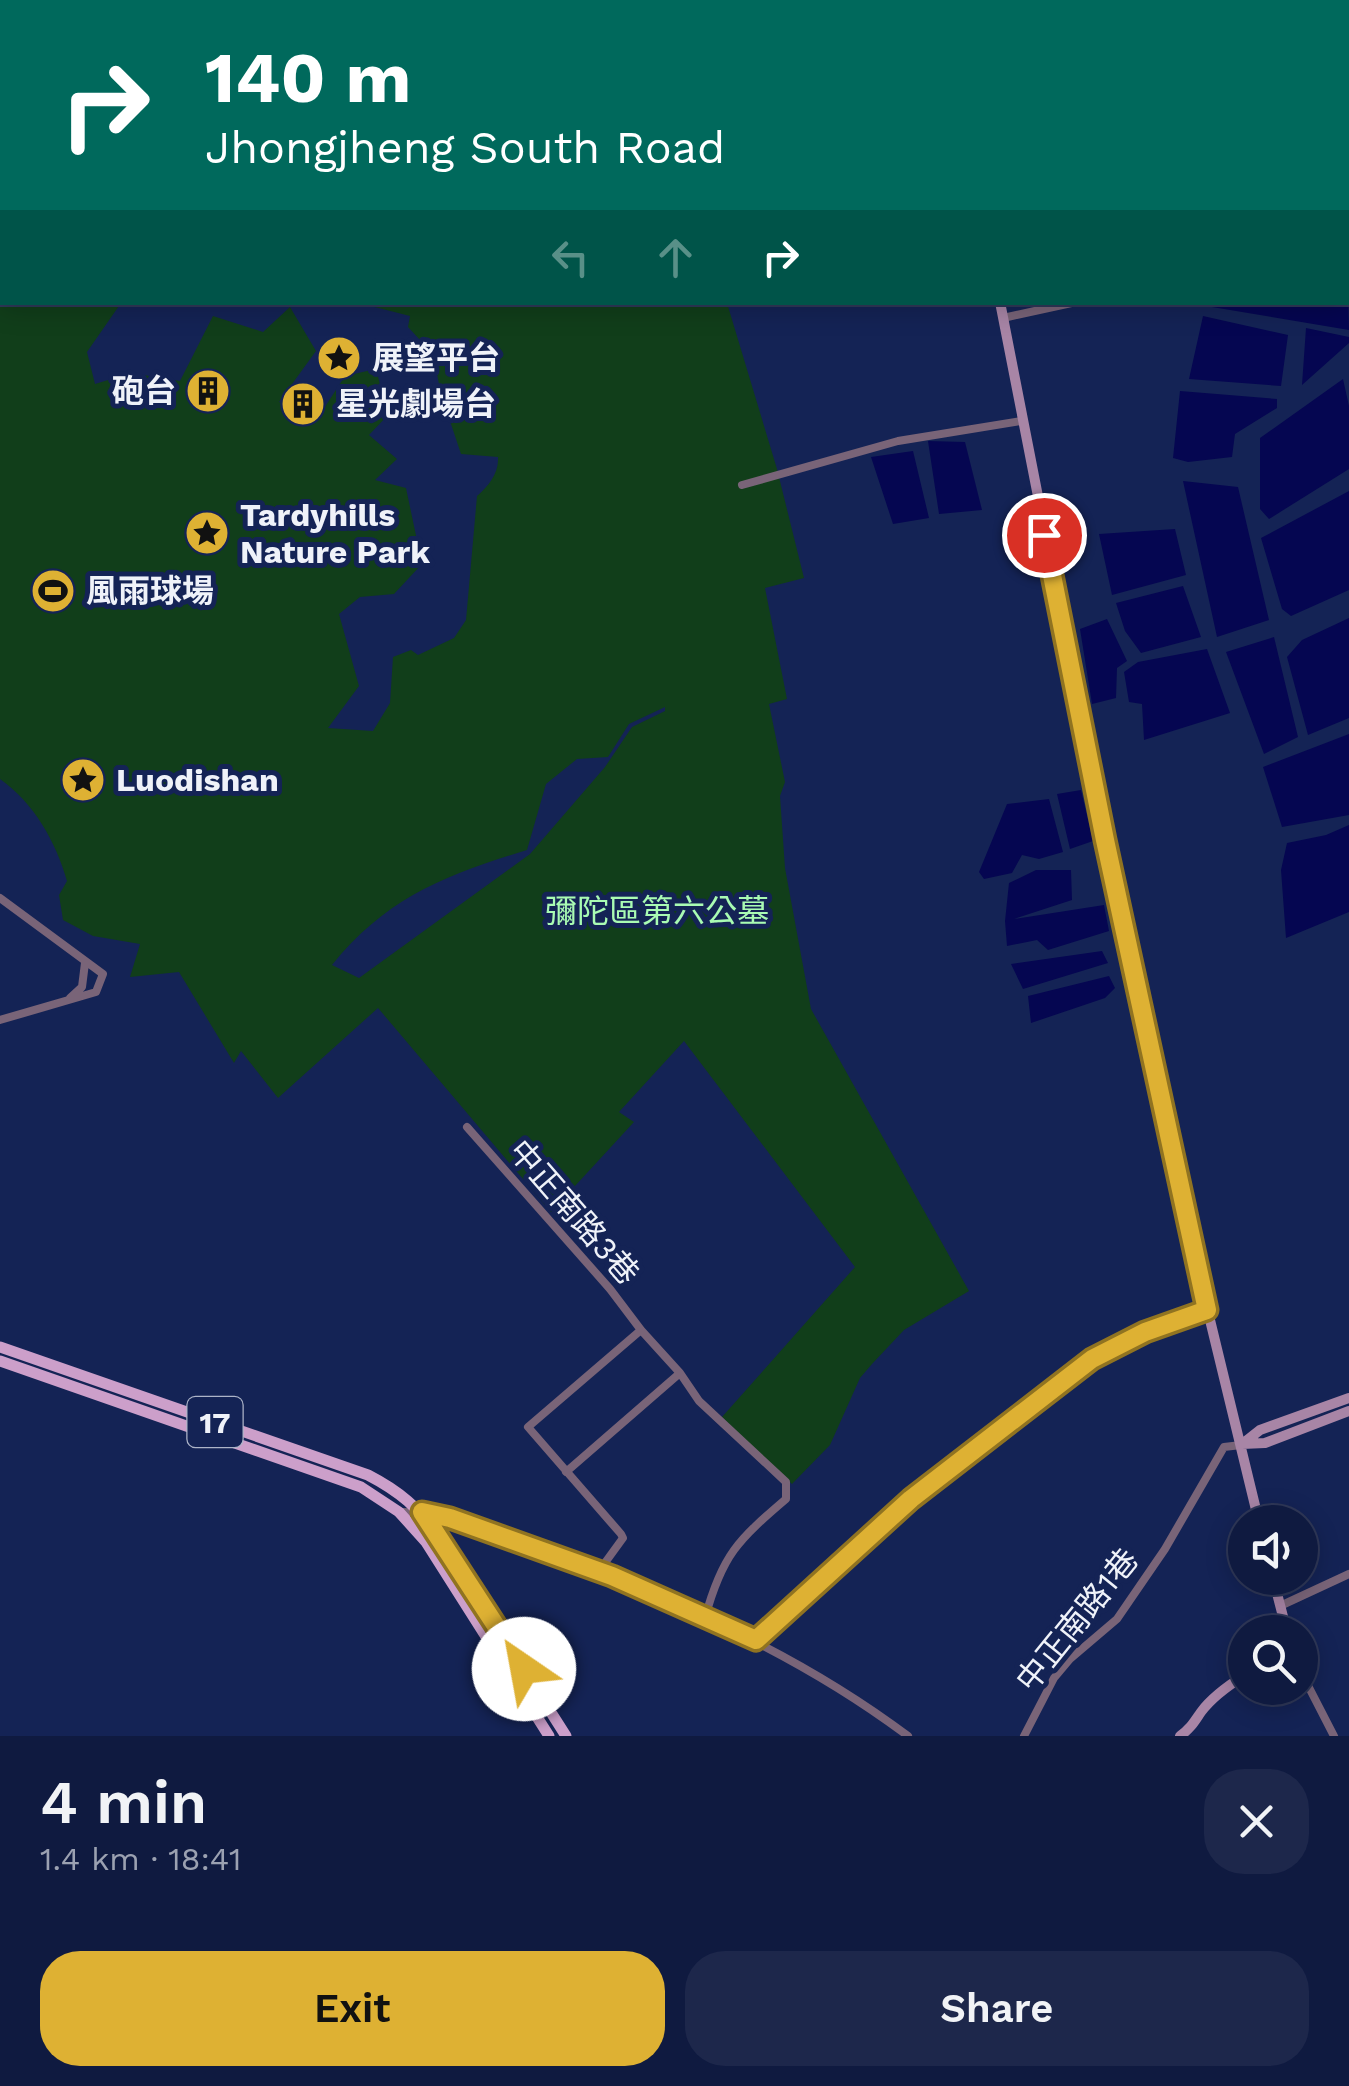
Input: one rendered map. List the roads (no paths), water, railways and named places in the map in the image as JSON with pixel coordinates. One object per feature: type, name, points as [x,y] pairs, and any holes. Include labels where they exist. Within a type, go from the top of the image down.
[{"type":"main road","name":"17","points":[[0,1347],[368,1475],[396,1490],[422,1512],[566,1736]]},
{"type":"main road","name":"17","points":[[0,1361],[360,1487],[399,1512],[426,1542],[549,1736]]},
{"type":"street","points":[[1001,305],[1020,421],[1105,840],[1207,1310],[1255,1505]]},
{"type":"street","points":[[1003,318],[1062,305]]},
{"type":"street","points":[[742,485],[898,441],[1020,421]]},
{"type":"street","points":[[0,898],[103,974],[96,992],[0,1020]]},
{"type":"street","points":[[66,1001],[82,987],[85,963]]},
{"type":"street","name":"中正南路3巷","points":[[468,1128],[610,1289],[710,1413],[786,1482],[786,1499],[734,1545],[723,1564],[705,1618]]},
{"type":"street","points":[[756,1640],[911,1499],[1092,1359],[1145,1332],[1207,1310]]},
{"type":"street","name":"中正南路3巷","points":[[566,1472],[528,1427],[640,1330]]},
{"type":"street","points":[[599,1571],[622,1538],[566,1472],[680,1373]]},
{"type":"street","points":[[1241,1444],[1260,1430],[1349,1398]]},
{"type":"street","points":[[1241,1444],[1265,1442],[1349,1411]]},
{"type":"street","name":"中正南路1巷","points":[[1024,1736],[1054,1678],[1070,1659],[1117,1620],[1165,1549],[1224,1447],[1241,1444]]},
{"type":"street","points":[[399,1512],[450,1518],[599,1571],[756,1640],[836,1686],[908,1736]]},
{"type":"street","points":[[1280,1606],[1349,1574]]},
{"type":"street","points":[[1277,1595],[1282,1615]]},
{"type":"street","points":[[1180,1736],[1193,1727],[1202,1710],[1228,1686]]},
{"type":"street","points":[[1318,1705],[1334,1736]]},
{"type":"place","name":"展望平台","points":[[339,358]]},
{"type":"place","name":"砲台","points":[[208,391]]},
{"type":"place","name":"星光劇場台","points":[[303,404]]},
{"type":"place","name":"Tardyhills Nature Park","points":[[207,533]]},
{"type":"place","name":"風雨球場","points":[[53,591]]},
{"type":"place","name":"Luodishan","points":[[83,780]]},
{"type":"park label","name":"彌陀區第六公墓","points":[[657,911]]}]
